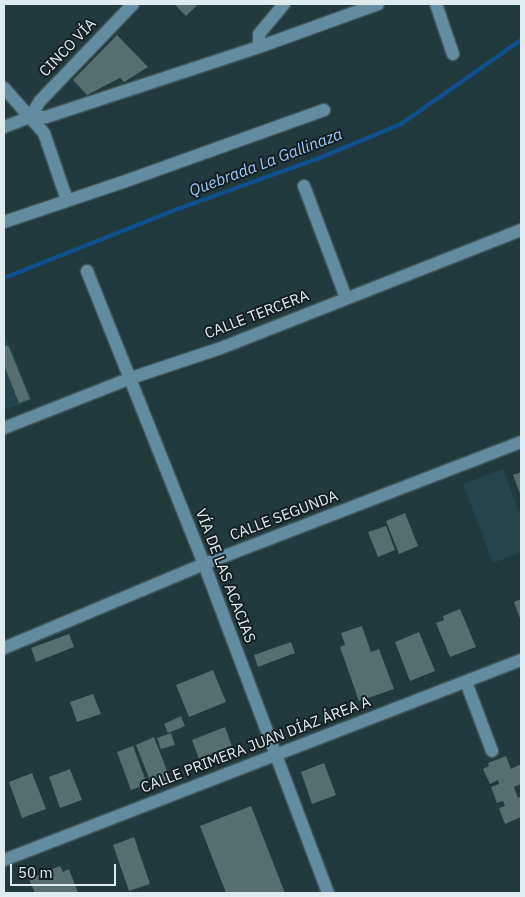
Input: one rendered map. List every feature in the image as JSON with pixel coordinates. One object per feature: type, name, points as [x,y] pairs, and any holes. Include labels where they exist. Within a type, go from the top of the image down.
[{"type":"street","name":"CINCO VÍA","points":[[30,118],[40,101],[133,4]]},
{"type":"street","points":[[259,47],[260,34],[284,4]]},
{"type":"street","points":[[4,128],[30,118],[46,117],[259,47],[378,4]]},
{"type":"street","points":[[436,4],[453,54]]},
{"type":"street","points":[[4,88],[46,138],[66,200]]},
{"type":"street","points":[[4,222],[123,182],[324,110]]},
{"type":"street","points":[[304,186],[346,298]]},
{"type":"street","name":"CALLE TERCERA","points":[[4,428],[131,378],[221,348],[521,230]]},
{"type":"street","name":"VÍA DE LAS ACACIAS","points":[[87,271],[204,564],[328,893]]},
{"type":"street","name":"CALLE SEGUNDA","points":[[4,648],[204,564],[521,442]]},
{"type":"street","name":"CALLE PRIMERA JUAN DÍAZ ÁREA A","points":[[4,860],[521,660]]},
{"type":"street","points":[[466,682],[492,751]]},
{"type":"shaded area","points":[[4,331],[32,400],[4,410]]},
{"type":"shaded area","points":[[503,469],[521,517],[521,552],[493,563],[463,484]]},
{"type":"building","points":[[174,4],[198,4],[186,16]]},
{"type":"building","points":[[117,35],[148,67],[124,82],[120,78],[87,95],[73,80]]},
{"type":"building","points":[[8,345],[30,399],[19,403],[4,365],[4,347]]},
{"type":"building","points":[[521,472],[521,496],[513,475]]},
{"type":"building","points":[[405,513],[418,546],[399,554],[386,521]]},
{"type":"building","points":[[386,526],[395,550],[378,557],[368,532]]},
{"type":"building","points":[[521,599],[521,621],[514,602]]},
{"type":"building","points":[[460,609],[476,647],[450,657],[436,623],[444,620],[443,616]]},
{"type":"building","points":[[362,626],[371,652],[379,649],[394,689],[359,701],[340,647],[345,645],[341,633]]},
{"type":"building","points":[[419,632],[435,671],[410,681],[395,642]]},
{"type":"building","points":[[69,634],[74,647],[36,662],[31,648]]},
{"type":"building","points":[[291,642],[295,653],[258,667],[254,655]]},
{"type":"building","points":[[213,670],[226,702],[189,717],[176,685]]},
{"type":"building","points":[[93,694],[101,714],[77,722],[70,702]]},
{"type":"building","points":[[181,716],[185,726],[168,733],[164,724]]},
{"type":"building","points":[[225,727],[232,746],[199,759],[192,740]]},
{"type":"building","points":[[171,733],[175,745],[161,749],[157,738]]},
{"type":"building","points":[[154,737],[171,781],[153,788],[136,745]]},
{"type":"building","points":[[133,746],[147,784],[131,790],[117,752]]},
{"type":"building","points":[[506,756],[511,769],[521,764],[521,784],[514,787],[518,798],[521,796],[521,817],[505,824],[499,808],[505,806],[503,801],[497,803],[491,787],[499,784],[498,780],[490,784],[483,769],[489,766],[488,763]]},
{"type":"building","points":[[324,763],[336,795],[312,804],[301,772]]},
{"type":"building","points":[[70,769],[82,800],[60,808],[49,777]]},
{"type":"building","points":[[32,773],[46,809],[22,818],[9,782]]},
{"type":"building","points":[[251,806],[285,893],[226,893],[200,826]]},
{"type":"building","points":[[134,837],[150,884],[129,891],[113,845]]},
{"type":"building","points":[[60,866],[63,872],[69,869],[78,893],[35,893],[29,879]]},
{"type":"waterway","name":"Quebrada La Gallinaza","points":[[4,278],[175,210],[322,157],[401,124],[521,40]]}]
